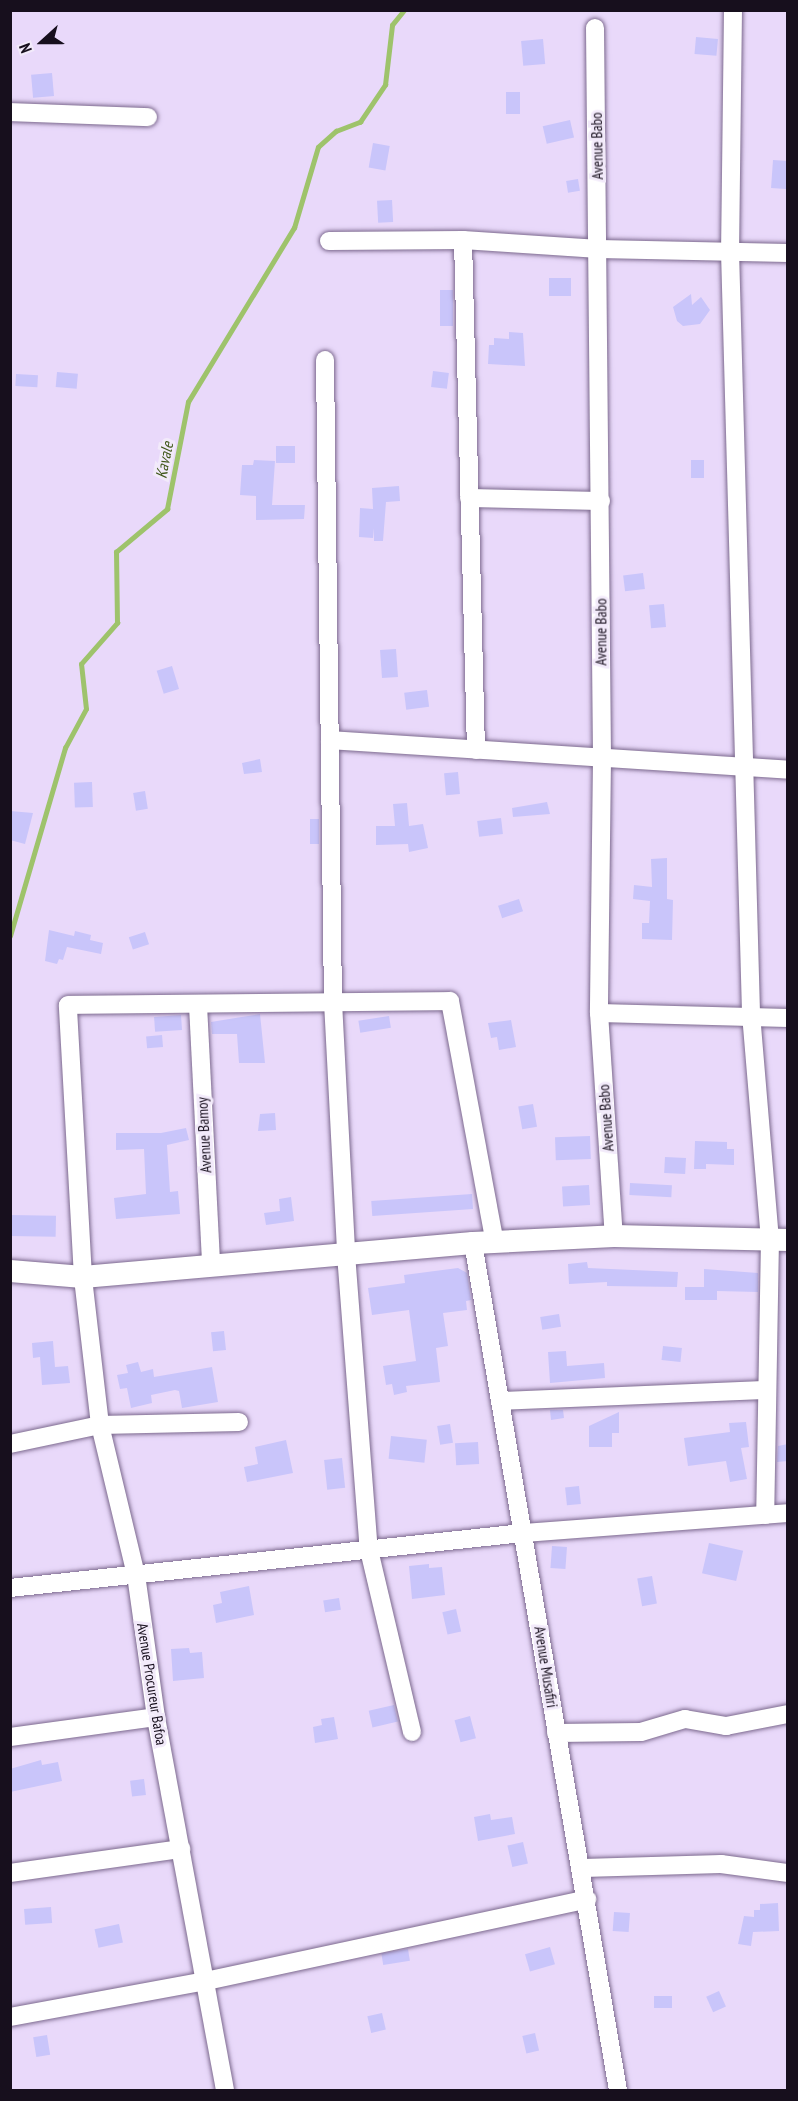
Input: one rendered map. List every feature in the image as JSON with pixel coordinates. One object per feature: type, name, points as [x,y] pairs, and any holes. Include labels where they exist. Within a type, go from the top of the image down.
[{"type":"main road","points":[[10,1271],[83,1277],[484,1243],[614,1236],[779,1239]]},
{"type":"street","points":[[733,10],[730,251],[751,1014],[779,1239],[767,1390],[765,1515]]},
{"type":"street","name":"Avenue Babo","points":[[595,28],[601,501],[602,759],[599,1013],[614,1236]]},
{"type":"street","points":[[10,112],[148,117]]},
{"type":"street","points":[[329,240],[463,240],[599,249],[788,253]]},
{"type":"street","points":[[463,240],[476,750]]},
{"type":"street","points":[[325,360],[333,1002],[346,1254],[369,1550],[412,1732]]},
{"type":"street","points":[[470,498],[601,501]]},
{"type":"street","points":[[330,740],[788,770]]},
{"type":"street","name":"Avenue Musafiri","points":[[333,1002],[450,1001],[484,1243],[501,1401],[556,1732],[583,1868],[618,2091]]},
{"type":"street","points":[[198,1005],[333,1002]]},
{"type":"street","name":"Avenue Procureur Bafoa","points":[[198,1005],[68,1005],[83,1277],[100,1425],[136,1575],[156,1717],[225,2091]]},
{"type":"street","name":"Avenue Bamoy","points":[[198,1005],[211,1265]]},
{"type":"street","points":[[599,1013],[751,1014],[788,1017]]},
{"type":"street","points":[[501,1401],[767,1390]]},
{"type":"street","points":[[10,1444],[100,1425],[239,1422]]},
{"type":"street","points":[[10,1588],[523,1533],[788,1513]]},
{"type":"street","points":[[556,1732],[641,1732],[685,1719],[726,1726],[788,1714]]},
{"type":"street","points":[[10,1737],[156,1717]]},
{"type":"street","points":[[10,1873],[181,1849]]},
{"type":"street","points":[[583,1868],[720,1864],[788,1873]]},
{"type":"street","points":[[10,2017],[206,1981],[587,1899]]},
{"type":"building","points":[[696,37],[718,39],[716,56],[695,54]]},
{"type":"building","points":[[543,39],[545,64],[523,66],[521,41]]},
{"type":"building","points":[[52,73],[54,96],[33,98],[31,75]]},
{"type":"building","points":[[506,92],[520,92],[520,114],[506,114]]},
{"type":"building","points":[[570,120],[574,138],[547,144],[543,126]]},
{"type":"building","points":[[373,143],[390,146],[385,171],[369,168]]},
{"type":"building","points":[[773,160],[788,161],[786,189],[771,188]]},
{"type":"building","points":[[578,179],[580,191],[568,193],[566,181]]},
{"type":"building","points":[[392,200],[393,222],[378,223],[377,201]]},
{"type":"building","points":[[549,278],[571,278],[571,296],[549,296]]},
{"type":"building","points":[[440,290],[453,290],[453,326],[440,326]]},
{"type":"building","points":[[691,294],[692,305],[701,297],[710,310],[700,324],[683,326],[677,321],[673,307]]},
{"type":"building","points":[[509,332],[523,333],[525,366],[488,364],[489,345],[494,345],[494,338],[509,339]]},
{"type":"building","points":[[433,371],[449,373],[447,389],[431,387]]},
{"type":"building","points":[[57,372],[78,374],[77,389],[56,387]]},
{"type":"building","points":[[16,374],[38,375],[37,387],[15,386]]},
{"type":"building","points":[[276,446],[295,446],[295,463],[276,463]]},
{"type":"building","points":[[254,460],[275,461],[272,505],[305,505],[304,519],[256,520],[256,496],[240,495],[242,465],[253,465]]},
{"type":"building","points":[[691,460],[704,460],[704,478],[691,478]]},
{"type":"building","points":[[399,486],[400,501],[386,502],[383,541],[374,541],[374,528],[373,538],[359,537],[360,508],[373,509],[372,488]]},
{"type":"building","points":[[643,573],[645,589],[625,591],[623,575]]},
{"type":"building","points":[[664,604],[666,627],[651,628],[649,605]]},
{"type":"building","points":[[396,649],[398,677],[382,678],[380,650]]},
{"type":"building","points":[[172,666],[179,689],[164,694],[157,671]]},
{"type":"building","points":[[427,690],[429,707],[406,710],[404,693]]},
{"type":"building","points":[[260,759],[262,772],[244,774],[242,763]]},
{"type":"building","points":[[458,772],[460,794],[446,795],[444,773]]},
{"type":"building","points":[[92,782],[93,807],[75,808],[74,783]]},
{"type":"building","points":[[145,791],[148,809],[136,811],[133,793]]},
{"type":"building","points":[[547,802],[550,814],[513,817],[512,808]]},
{"type":"building","points":[[407,803],[409,826],[423,824],[428,848],[409,852],[408,844],[376,845],[376,826],[395,826],[393,804]]},
{"type":"building","points":[[10,811],[33,813],[25,844],[10,840]]},
{"type":"building","points":[[501,818],[503,834],[479,837],[477,821]]},
{"type":"building","points":[[310,819],[319,819],[319,844],[310,844]]},
{"type":"building","points":[[667,858],[667,899],[673,900],[672,940],[642,939],[642,923],[649,923],[650,901],[633,899],[634,885],[652,887],[651,859]]},
{"type":"building","points":[[519,899],[523,911],[502,918],[498,906]]},
{"type":"building","points":[[49,930],[74,936],[75,931],[91,935],[90,940],[103,943],[101,954],[67,947],[63,960],[59,959],[57,964],[45,961]]},
{"type":"building","points":[[145,932],[149,944],[133,950],[129,937]]},
{"type":"building","points":[[260,1014],[265,1063],[239,1063],[237,1034],[212,1034],[211,1022]]},
{"type":"building","points":[[181,1015],[182,1030],[155,1032],[154,1017]]},
{"type":"building","points":[[389,1016],[391,1028],[360,1033],[358,1021]]},
{"type":"building","points":[[511,1020],[516,1047],[499,1050],[497,1037],[491,1038],[488,1023]]},
{"type":"building","points":[[162,1035],[163,1047],[147,1048],[146,1036]]},
{"type":"building","points":[[533,1104],[537,1127],[522,1129],[518,1107]]},
{"type":"building","points":[[275,1113],[276,1130],[258,1131],[260,1114]]},
{"type":"building","points":[[186,1128],[189,1140],[167,1145],[170,1192],[178,1191],[180,1214],[116,1219],[114,1198],[146,1194],[144,1149],[116,1150],[116,1133],[161,1133]]},
{"type":"building","points":[[590,1136],[591,1159],[556,1160],[555,1137]]},
{"type":"building","points":[[695,1141],[727,1142],[727,1149],[734,1149],[734,1165],[706,1164],[706,1169],[694,1169]]},
{"type":"building","points":[[665,1157],[686,1158],[685,1174],[664,1173]]},
{"type":"building","points":[[630,1183],[672,1185],[671,1197],[629,1195]]},
{"type":"building","points":[[589,1185],[590,1205],[563,1206],[562,1186]]},
{"type":"building","points":[[472,1194],[473,1209],[372,1216],[371,1201]]},
{"type":"building","points":[[291,1197],[294,1221],[266,1225],[264,1213],[280,1211],[279,1199]]},
{"type":"building","points":[[10,1215],[56,1216],[56,1237],[10,1236]]},
{"type":"building","points":[[587,1262],[588,1268],[678,1272],[677,1287],[607,1286],[607,1282],[569,1284],[568,1264]]},
{"type":"building","points":[[458,1268],[467,1273],[471,1300],[466,1301],[467,1310],[443,1313],[448,1346],[436,1348],[440,1382],[406,1386],[407,1392],[394,1395],[392,1384],[386,1385],[383,1366],[416,1361],[409,1310],[372,1315],[368,1288],[405,1283],[404,1275]]},
{"type":"building","points":[[704,1269],[758,1273],[758,1292],[717,1291],[717,1300],[685,1300],[685,1287],[704,1287]]},
{"type":"building","points":[[559,1314],[561,1327],[542,1330],[540,1317]]},
{"type":"building","points":[[224,1331],[226,1350],[213,1351],[211,1332]]},
{"type":"building","points":[[53,1341],[55,1367],[68,1366],[70,1383],[42,1385],[40,1357],[33,1358],[32,1343]]},
{"type":"building","points":[[663,1346],[682,1348],[680,1362],[662,1360]]},
{"type":"building","points":[[566,1351],[567,1366],[604,1363],[605,1378],[550,1383],[548,1352]]},
{"type":"building","points":[[138,1362],[141,1372],[153,1369],[154,1377],[212,1367],[218,1402],[182,1408],[179,1391],[175,1390],[151,1395],[152,1403],[131,1408],[127,1388],[120,1389],[117,1375],[128,1373],[126,1365]]},
{"type":"building","points":[[550,1410],[563,1410],[564,1418],[551,1420]]},
{"type":"building","points":[[619,1412],[619,1433],[612,1433],[612,1447],[589,1447],[589,1426]]},
{"type":"building","points":[[746,1422],[749,1447],[741,1448],[747,1479],[730,1482],[726,1461],[688,1466],[684,1438],[730,1432],[729,1423]]},
{"type":"building","points":[[450,1424],[453,1443],[440,1445],[437,1426]]},
{"type":"building","points":[[391,1436],[427,1440],[424,1463],[389,1459]]},
{"type":"building","points":[[286,1440],[293,1473],[247,1482],[244,1467],[258,1464],[255,1447]]},
{"type":"building","points":[[478,1442],[479,1464],[456,1465],[455,1443]]},
{"type":"building","points":[[788,1444],[788,1461],[777,1462],[778,1446]]},
{"type":"building","points":[[342,1458],[345,1488],[327,1490],[324,1460]]},
{"type":"building","points":[[579,1486],[581,1504],[567,1505],[565,1487]]},
{"type":"building","points":[[709,1543],[743,1551],[736,1581],[702,1573]]},
{"type":"building","points":[[552,1546],[567,1547],[565,1569],[550,1568]]},
{"type":"building","points":[[429,1564],[429,1568],[442,1567],[445,1595],[412,1599],[409,1566]]},
{"type":"building","points":[[652,1576],[657,1604],[642,1606],[637,1579]]},
{"type":"building","points":[[249,1586],[254,1615],[216,1623],[213,1605],[222,1603],[220,1592]]},
{"type":"building","points":[[339,1598],[341,1610],[325,1612],[323,1601]]},
{"type":"building","points":[[456,1609],[461,1631],[448,1635],[442,1612]]},
{"type":"building","points":[[189,1648],[190,1653],[202,1652],[204,1678],[173,1681],[171,1649]]},
{"type":"building","points":[[394,1705],[398,1722],[372,1727],[369,1711]]},
{"type":"building","points":[[470,1716],[476,1738],[460,1742],[455,1720]]},
{"type":"building","points":[[334,1717],[338,1739],[315,1743],[313,1727],[322,1725],[321,1719]]},
{"type":"building","points":[[41,1760],[42,1765],[58,1762],[62,1781],[10,1792],[10,1769]]},
{"type":"building","points":[[144,1779],[146,1795],[132,1797],[130,1781]]},
{"type":"building","points":[[490,1814],[491,1820],[512,1817],[515,1834],[478,1841],[474,1817]]},
{"type":"building","points":[[523,1842],[528,1863],[512,1867],[507,1846]]},
{"type":"building","points":[[778,1903],[779,1931],[753,1932],[751,1946],[738,1944],[744,1916],[754,1917],[754,1910],[760,1910],[760,1904]]},
{"type":"building","points":[[51,1907],[52,1923],[25,1925],[24,1909]]},
{"type":"building","points":[[614,1912],[630,1913],[629,1932],[613,1931]]},
{"type":"building","points":[[119,1924],[123,1943],[98,1948],[95,1929]]},
{"type":"building","points":[[550,1947],[555,1964],[530,1971],[525,1954]]},
{"type":"building","points":[[408,1949],[410,1961],[383,1965],[381,1953]]},
{"type":"building","points":[[719,1991],[726,2007],[713,2012],[706,1997]]},
{"type":"building","points":[[654,1996],[672,1996],[672,2008],[654,2008]]},
{"type":"building","points":[[382,2013],[386,2030],[371,2033],[367,2016]]},
{"type":"building","points":[[535,2033],[539,2051],[526,2053],[522,2036]]},
{"type":"building","points":[[47,2035],[50,2055],[36,2057],[33,2037]]},
{"type":"waterway","name":"Kavale","points":[[10,936],[65,748],[86,709],[81,664],[117,623],[116,552],[167,509],[188,402],[294,228],[318,147],[336,131],[360,122],[385,85],[392,25],[404,10]]}]
